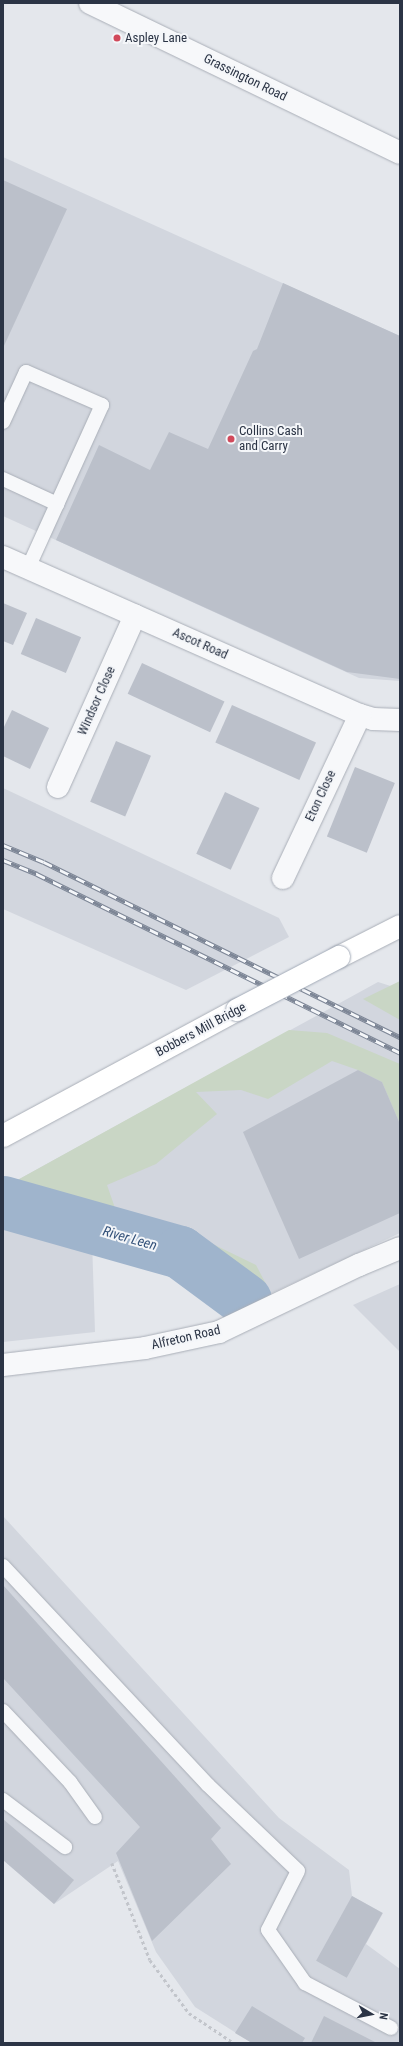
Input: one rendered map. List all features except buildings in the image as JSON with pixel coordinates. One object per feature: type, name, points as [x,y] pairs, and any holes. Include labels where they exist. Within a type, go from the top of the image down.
[{"type":"main road","name":"Bobbers Mill Bridge","points":[[3,1136],[237,1010],[400,926]]},
{"type":"street","name":"Grassington Road","points":[[90,3],[400,153]]},
{"type":"street","name":"Ascot Road","points":[[3,556],[360,715],[374,719],[400,720]]},
{"type":"street","name":"Windsor Close","points":[[58,787],[135,616]]},
{"type":"street","name":"Eton Close","points":[[283,878],[360,715]]},
{"type":"street","name":"Alfreton Road","points":[[3,1365],[145,1348],[219,1332],[360,1265],[399,1251]]},
{"type":"lane","points":[[3,422],[26,372],[102,405],[28,568]]},
{"type":"lane","points":[[3,479],[57,504]]},
{"type":"lane","points":[[3,1566],[208,1785],[298,1871],[268,1930],[305,1982],[391,2028]]},
{"type":"lane","points":[[3,1711],[70,1782],[95,1817]]},
{"type":"lane","points":[[3,1800],[65,1848]]},
{"type":"path","points":[[112,1863],[150,1960],[189,2013],[234,2043]]},
{"type":"shaded area","points":[[3,157],[400,336],[400,681],[359,678],[3,516]]},
{"type":"shaded area","points":[[3,788],[279,918],[289,937],[186,990],[3,909]]},
{"type":"shaded area","points":[[378,982],[400,989],[400,1233],[270,1294],[162,1235],[3,1188]]},
{"type":"shaded area","points":[[3,1215],[92,1240],[95,1332],[3,1342]]},
{"type":"shaded area","points":[[400,1284],[400,1352],[353,1305]]},
{"type":"shaded area","points":[[3,1516],[279,1818],[349,1870],[352,1896],[383,1913],[366,1944],[400,1969],[400,2043],[252,2043],[195,2007],[156,1952],[118,1861],[54,1904],[3,1860]]},
{"type":"green space","points":[[400,981],[400,1020],[363,999]]},
{"type":"green space","points":[[289,1030],[327,1033],[400,1064],[400,1124],[382,1082],[358,1070],[332,1061],[268,1099],[241,1090],[196,1092],[217,1114],[156,1164],[107,1185],[115,1208],[188,1232],[256,1265],[266,1284],[254,1298],[176,1248],[3,1197],[3,1188]]},
{"type":"waterway","name":"River Leen","points":[[3,1202],[180,1252],[245,1300]]},
{"type":"railway","points":[[3,845],[44,862],[400,1037]]},
{"type":"railway","points":[[3,860],[37,874],[400,1053]]},
{"type":"place","name":"Aspley Lane","points":[[117,38]]},
{"type":"place","name":"Collins Cash and Carry","points":[[231,439]]}]
